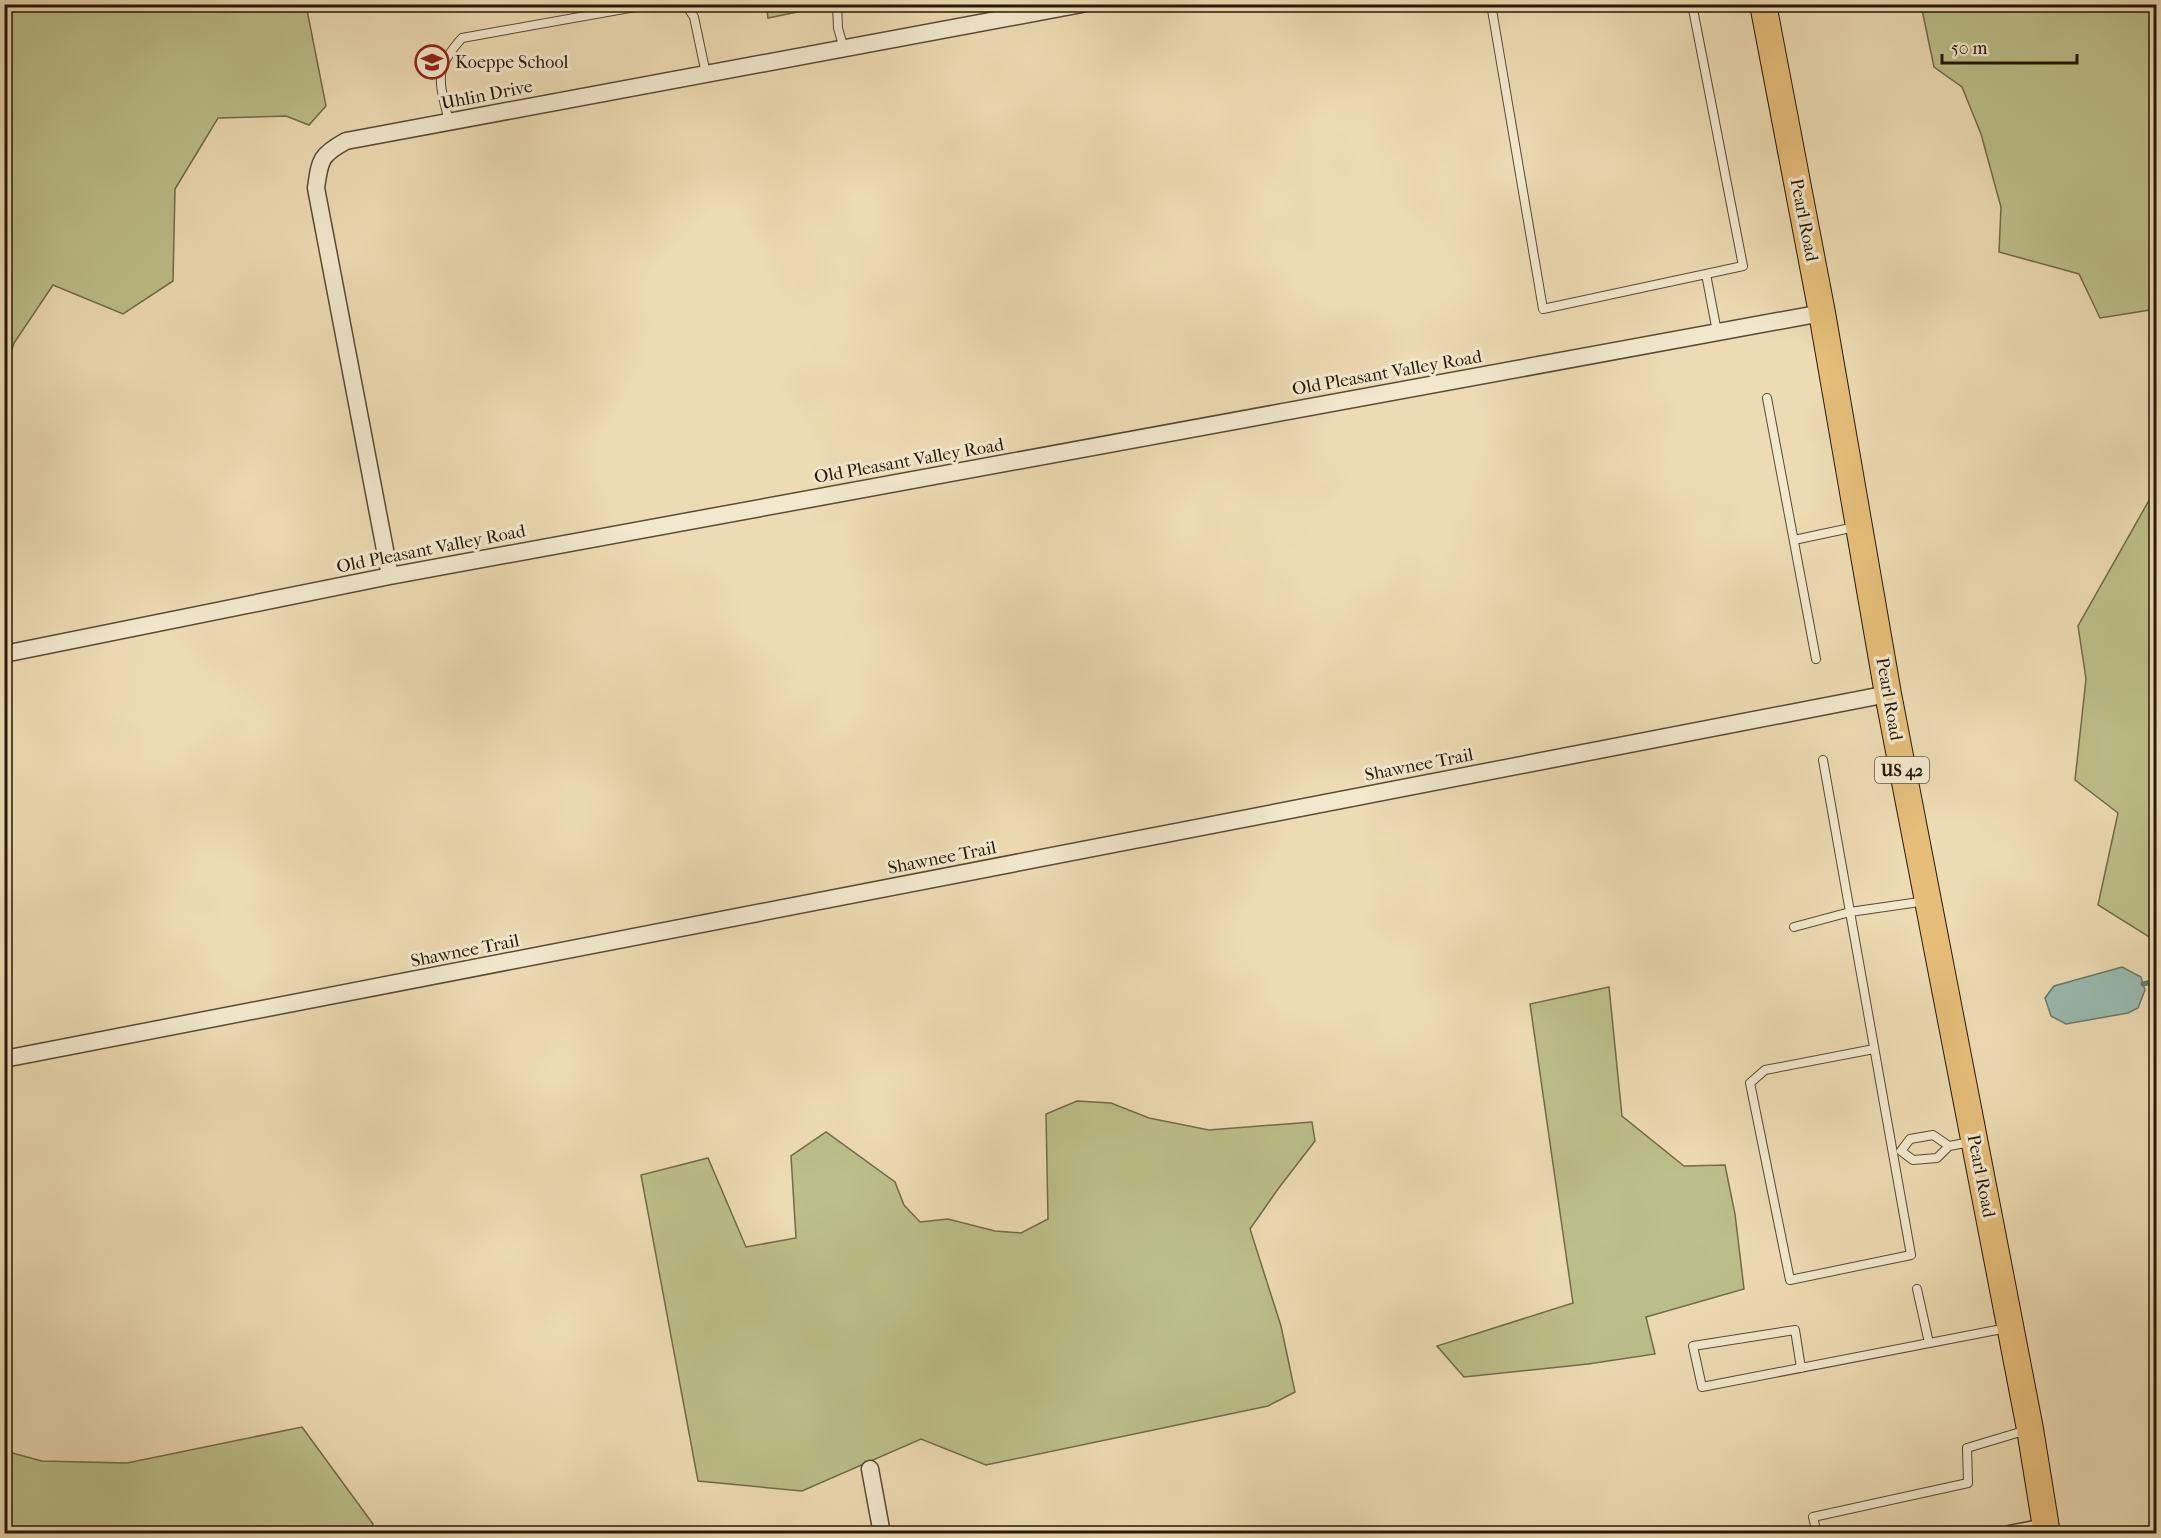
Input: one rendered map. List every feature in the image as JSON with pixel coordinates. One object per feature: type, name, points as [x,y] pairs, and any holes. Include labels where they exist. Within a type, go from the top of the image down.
[{"type":"main road","name":"Pearl Road","points":[[1763,4],[1822,313],[1887,694],[2011,1328],[2046,1530]]},
{"type":"street","name":"Uhlin Drive","points":[[390,576],[316,188],[319,166],[328,151],[346,141],[1082,4]]},
{"type":"street","name":"Old Pleasant Valley Road","points":[[4,654],[390,576],[1822,313]]},
{"type":"street","name":"Shawnee Trail","points":[[4,1059],[1887,694]]},
{"type":"street","points":[[870,1469],[882,1533]]},
{"type":"street","points":[[2008,1533],[2046,1530]]},
{"type":"lane","points":[[837,4],[838,28],[844,49]]},
{"type":"lane","points":[[1491,4],[1543,309],[1743,266],[1692,4]]},
{"type":"lane","points":[[449,122],[439,81],[442,63],[462,38],[647,5]]},
{"type":"lane","points":[[685,5],[694,17],[706,74]]},
{"type":"lane","points":[[1706,274],[1717,332]]},
{"type":"lane","points":[[1767,398],[1816,659]]},
{"type":"lane","points":[[1794,540],[1858,526]]},
{"type":"lane","points":[[1823,760],[1874,1049],[1897,1152],[1911,1255],[1790,1280],[1750,1083],[1764,1070],[1874,1049]]},
{"type":"lane","points":[[1794,927],[1850,912],[1927,901]]},
{"type":"lane","points":[[1897,1152],[1910,1139],[1934,1135],[1949,1146]]},
{"type":"lane","points":[[1897,1152],[1913,1160],[1937,1158],[1949,1146],[1975,1141]]},
{"type":"lane","points":[[1917,1289],[1929,1343]]},
{"type":"lane","points":[[1801,1368],[1795,1330],[1693,1346],[1702,1387],[2011,1328]]},
{"type":"lane","points":[[1817,1533],[1813,1516],[1968,1482],[1967,1448],[2030,1429]]},
{"type":"green space","points":[[5,4],[306,5],[326,106],[309,125],[286,116],[218,118],[175,189],[173,281],[123,314],[53,285],[14,343],[5,371]]},
{"type":"green space","points":[[766,4],[832,4],[832,5],[768,18]]},
{"type":"green space","points":[[1921,5],[2156,5],[2156,309],[2100,318],[2079,274],[1999,252],[2001,207],[1981,134],[1962,87],[1934,67]]},
{"type":"green space","points":[[2156,488],[2156,939],[2154,940],[2098,905],[2118,813],[2075,780],[2086,679],[2078,626]]},
{"type":"green space","points":[[1609,987],[1622,1116],[1684,1166],[1725,1165],[1735,1214],[1744,1289],[1646,1317],[1655,1354],[1588,1364],[1464,1377],[1437,1346],[1573,1303],[1530,1004]]},
{"type":"green space","points":[[1077,1101],[1111,1103],[1149,1118],[1209,1130],[1312,1122],[1315,1141],[1250,1229],[1281,1326],[1295,1392],[1268,1406],[986,1465],[921,1439],[802,1491],[698,1481],[641,1175],[708,1158],[746,1247],[796,1238],[791,1156],[826,1132],[895,1182],[904,1205],[920,1222],[948,1219],[995,1231],[1021,1233],[1048,1219],[1046,1114]]},
{"type":"green space","points":[[302,1427],[373,1524],[371,1533],[5,1533],[5,1451],[42,1461],[127,1463]]},
{"type":"water","points":[[2122,967],[2141,977],[2145,990],[2138,1008],[2128,1013],[2066,1024],[2051,1016],[2045,998],[2054,986]]},
{"type":"waterway","points":[[2143,984],[2156,981]]},
{"type":"place","name":"Koeppe School","points":[[432,62]]}]
